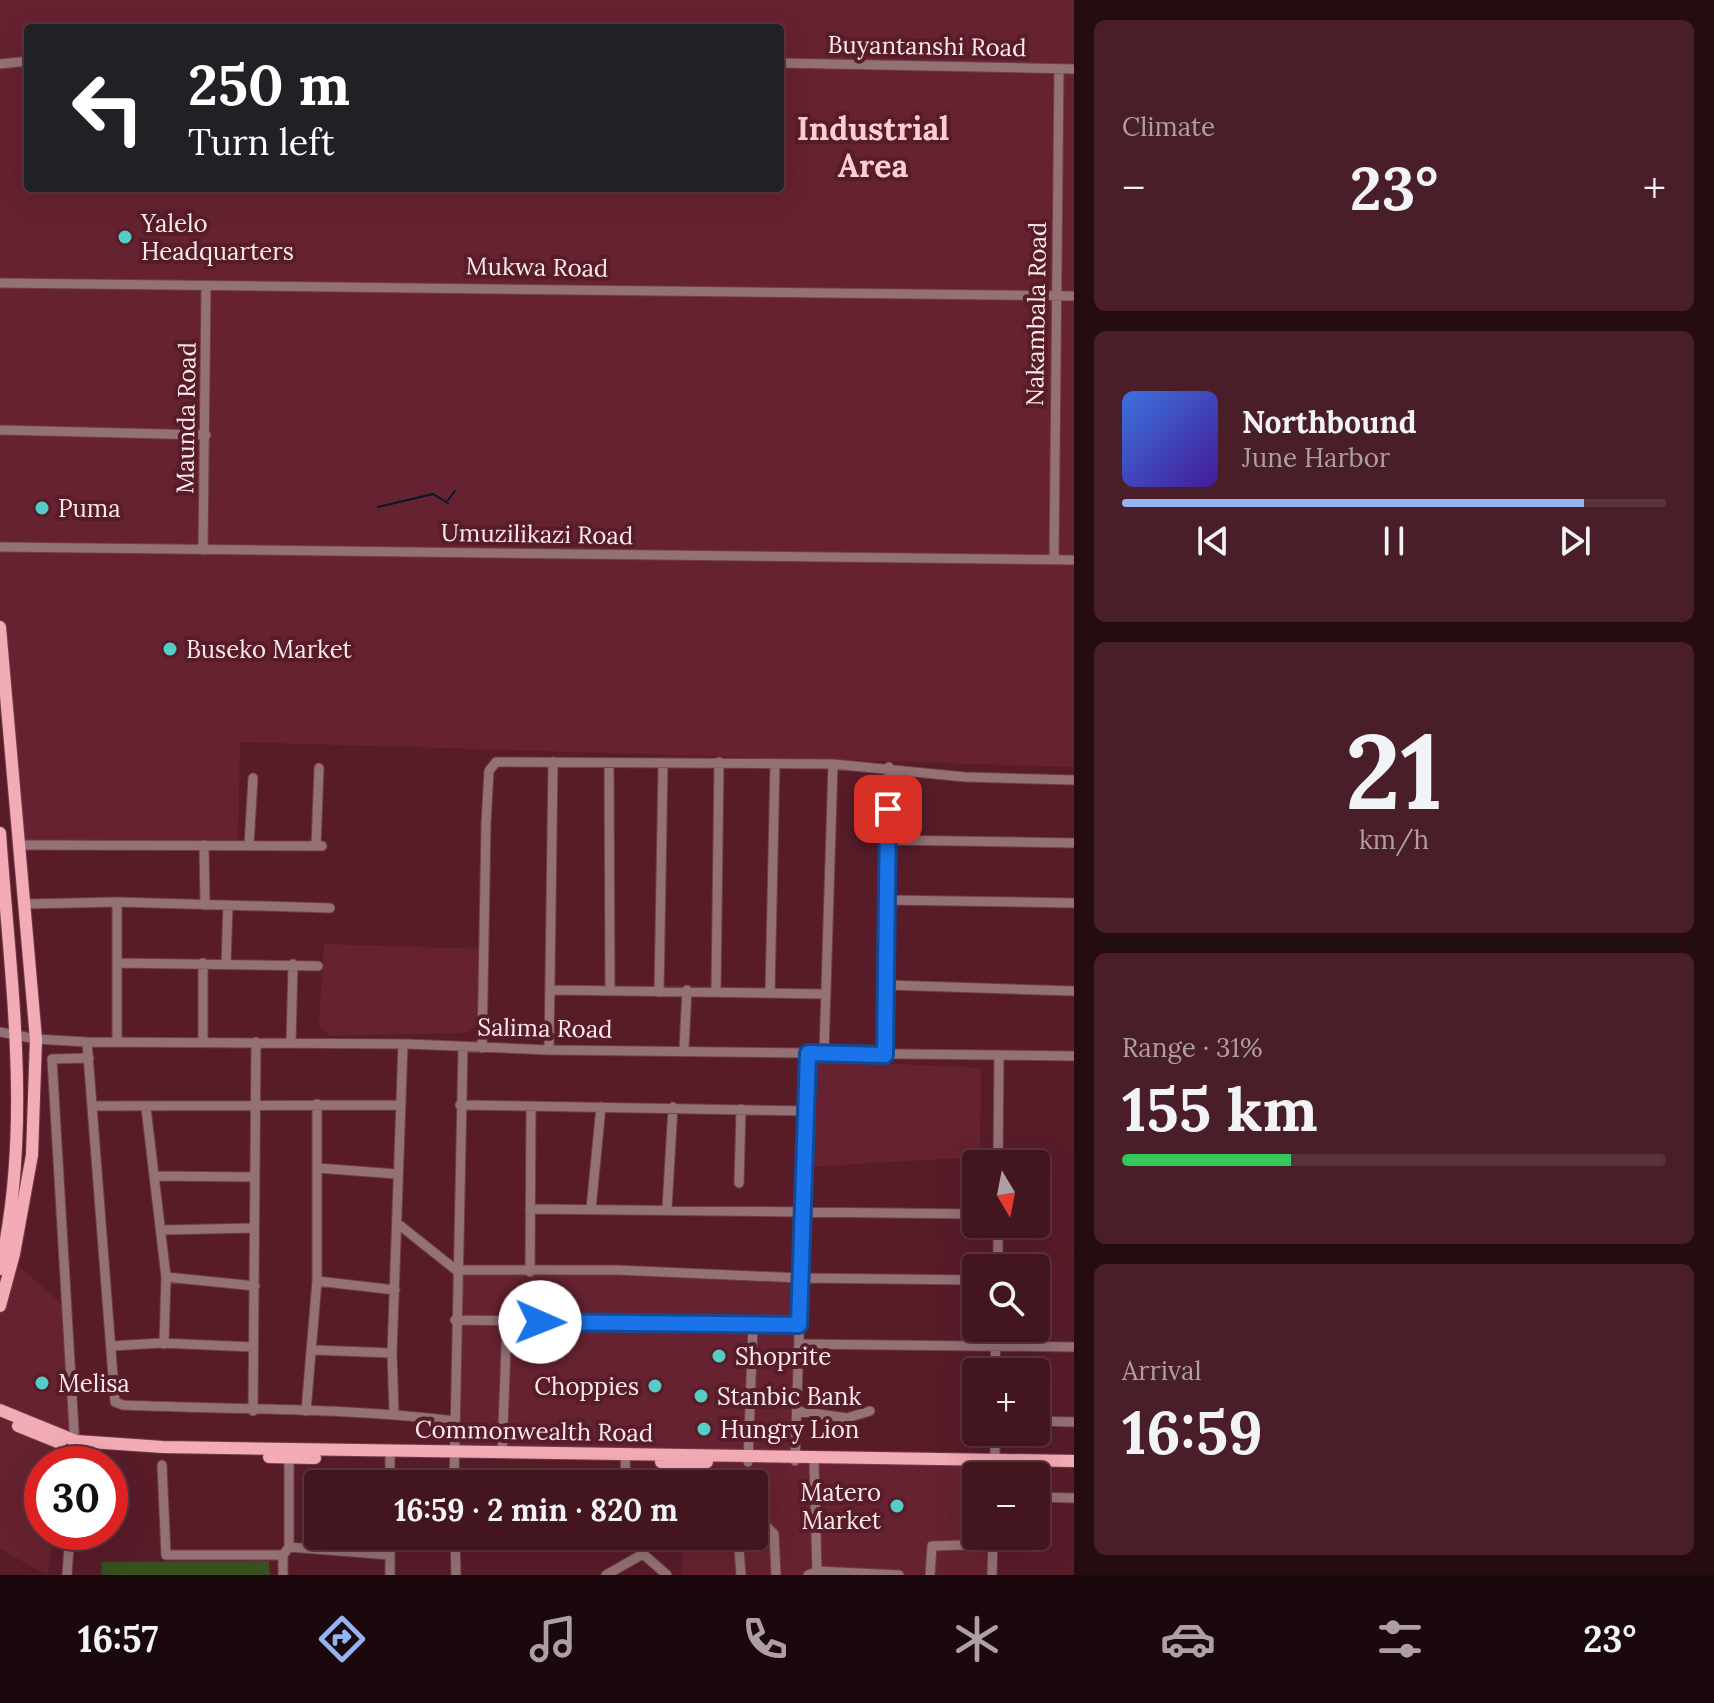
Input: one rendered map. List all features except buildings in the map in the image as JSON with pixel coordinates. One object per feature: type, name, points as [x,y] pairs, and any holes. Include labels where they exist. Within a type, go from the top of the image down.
[{"type":"main road","points":[[0,627],[36,1039],[32,1155],[14,1254],[0,1306]]},
{"type":"main road","points":[[0,833],[16,1035],[18,1155],[0,1269]]},
{"type":"main road","name":"Commonwealth Road","points":[[0,1410],[77,1444],[454,1455],[795,1458],[962,1466]]},
{"type":"main road","name":"Commonwealth Road","points":[[0,1418],[77,1444],[289,1457],[390,1458],[502,1453],[625,1458]]},
{"type":"main road","name":"Commonwealth Road","points":[[795,1458],[962,1466]]},
{"type":"main road","name":"Commonwealth Road","points":[[1050,1463],[1074,1461]]},
{"type":"main road","name":"Commonwealth Road","points":[[1050,1468],[1074,1468]]},
{"type":"street","points":[[0,64],[24,61]]},
{"type":"street","name":"Buyantanshi Road","points":[[784,63],[1074,69]]},
{"type":"street","name":"Nakambala Road","points":[[1054,559],[1059,69]]},
{"type":"street","name":"Mukwa Road","points":[[0,283],[206,287],[460,286],[1074,296]]},
{"type":"street","name":"Maunda Road","points":[[203,550],[206,287]]},
{"type":"street","points":[[0,430],[206,435]]},
{"type":"street","name":"Umuzilikazi Road","points":[[0,547],[1074,560]]},
{"type":"street","points":[[482,1048],[489,771],[496,762],[833,764],[889,767],[956,776],[1074,780]]},
{"type":"street","points":[[549,1050],[553,990],[553,762]]},
{"type":"street","points":[[716,991],[719,762]]},
{"type":"street","points":[[609,764],[610,990]]},
{"type":"street","points":[[770,993],[775,764]]},
{"type":"street","points":[[824,1053],[833,764]]},
{"type":"street","points":[[659,992],[663,765]]},
{"type":"street","points":[[885,1055],[889,767]]},
{"type":"street","points":[[21,845],[319,846],[319,768]]},
{"type":"street","points":[[249,845],[253,778]]},
{"type":"street","points":[[887,840],[1074,843]]},
{"type":"street","points":[[204,845],[205,905]]},
{"type":"street","points":[[886,900],[1074,903]]},
{"type":"street","points":[[117,902],[117,1042]]},
{"type":"street","points":[[25,904],[117,902],[330,908]]},
{"type":"street","points":[[226,964],[228,905]]},
{"type":"street","points":[[117,963],[318,966]]},
{"type":"street","points":[[203,963],[203,1042]]},
{"type":"street","points":[[291,1043],[293,964]]},
{"type":"street","points":[[887,985],[1074,991]]},
{"type":"street","points":[[553,990],[824,994]]},
{"type":"street","points":[[684,1049],[687,990]]},
{"type":"street","name":"Salima Road","points":[[0,1032],[36,1039],[87,1042],[403,1044],[549,1050],[684,1049],[1074,1056]]},
{"type":"street","points":[[87,1042],[115,1402],[123,1405],[253,1411],[394,1413],[455,1421]]},
{"type":"street","points":[[253,1411],[256,1042]]},
{"type":"street","points":[[394,1413],[392,1353],[403,1044]]},
{"type":"street","points":[[454,1470],[463,1047]]},
{"type":"street","points":[[795,1458],[808,1053]]},
{"type":"street","points":[[998,1150],[999,1055]]},
{"type":"street","points":[[77,1444],[52,1059],[89,1058]]},
{"type":"street","points":[[306,1411],[317,1281],[317,1104]]},
{"type":"street","points":[[93,1106],[400,1105]]},
{"type":"street","points":[[460,1105],[807,1111]]},
{"type":"street","points":[[530,1272],[531,1106]]},
{"type":"street","points":[[591,1209],[601,1107]]},
{"type":"street","points":[[667,1208],[673,1107]]},
{"type":"street","points":[[146,1108],[166,1277],[164,1344]]},
{"type":"street","points":[[739,1183],[741,1109]]},
{"type":"street","points":[[317,1168],[397,1174]]},
{"type":"street","points":[[154,1176],[253,1177]]},
{"type":"street","points":[[530,1209],[667,1208],[962,1214]]},
{"type":"street","points":[[397,1223],[456,1270],[616,1270],[800,1278],[962,1280]]},
{"type":"street","points":[[162,1230],[254,1228]]},
{"type":"street","points":[[166,1277],[255,1286]]},
{"type":"street","points":[[317,1281],[395,1290]]},
{"type":"street","points":[[455,1320],[799,1325]]},
{"type":"street","points":[[502,1453],[507,1321]]},
{"type":"street","points":[[748,1458],[753,1325]]},
{"type":"street","points":[[995,1342],[995,1358]]},
{"type":"street","points":[[799,1344],[1074,1347]]},
{"type":"street","points":[[112,1346],[253,1347]]},
{"type":"street","points":[[313,1350],[392,1353]]},
{"type":"street","points":[[797,1411],[847,1418],[870,1411]]},
{"type":"street","points":[[1050,1421],[1074,1422]]},
{"type":"street","points":[[283,1575],[289,1457]]},
{"type":"street","points":[[390,1458],[390,1470]]},
{"type":"street","points":[[625,1458],[625,1470]]},
{"type":"street","points":[[814,1461],[813,1573],[899,1575]]},
{"type":"street","points":[[162,1465],[166,1555],[286,1551],[390,1555]]},
{"type":"street","points":[[1050,1497],[1074,1498]]},
{"type":"street","points":[[768,1529],[772,1529],[776,1575]]},
{"type":"street","points":[[930,1575],[932,1546],[962,1545]]},
{"type":"street","points":[[67,1575],[69,1550]]},
{"type":"street","points":[[390,1550],[390,1575]]},
{"type":"street","points":[[455,1550],[456,1575]]},
{"type":"street","points":[[640,1550],[667,1575]]},
{"type":"street","points":[[739,1550],[741,1575]]},
{"type":"street","points":[[992,1575],[993,1550]]},
{"type":"street","points":[[606,1575],[643,1554]]},
{"type":"shaded area","points":[[0,0],[1074,0],[1074,767],[240,742],[238,843],[17,849],[0,714]]},
{"type":"shaded area","points":[[324,944],[482,949],[480,1022],[467,1033],[330,1036],[319,1025]]},
{"type":"shaded area","points":[[811,1060],[981,1068],[980,1150],[962,1150],[962,1158],[805,1167]]},
{"type":"shaded area","points":[[0,1250],[63,1305],[73,1431],[70,1446],[24,1446],[24,1550],[52,1550],[47,1575],[0,1549]]},
{"type":"shaded area","points":[[456,1270],[800,1279],[795,1462],[962,1465],[962,1550],[992,1550],[992,1575],[682,1575],[682,1550],[768,1550],[768,1470],[681,1470],[681,1461],[453,1456]]},
{"type":"green space","points":[[269,1561],[270,1575],[101,1575],[102,1562]]},
{"type":"waterway","points":[[448,500],[455,491]]},
{"type":"waterway","points":[[378,507],[433,494],[448,503]]},
{"type":"place","name":"Yalelo Headquarters","points":[[125,237]]},
{"type":"place","name":"Puma","points":[[42,508]]},
{"type":"place","name":"Buseko Market","points":[[170,649]]},
{"type":"place","name":"Shoprite","points":[[719,1356]]},
{"type":"place","name":"Melisa","points":[[42,1383]]},
{"type":"place","name":"Choppies","points":[[655,1386]]},
{"type":"place","name":"Stanbic Bank","points":[[701,1396]]},
{"type":"place","name":"Hungry Lion","points":[[704,1429]]},
{"type":"place","name":"Matero Market","points":[[897,1506]]},
{"type":"district","name":"Industrial Area","points":[[873,146]]},
{"type":"route","points":[[540,1322],[799,1325],[808,1053],[885,1055],[888,809]]}]
